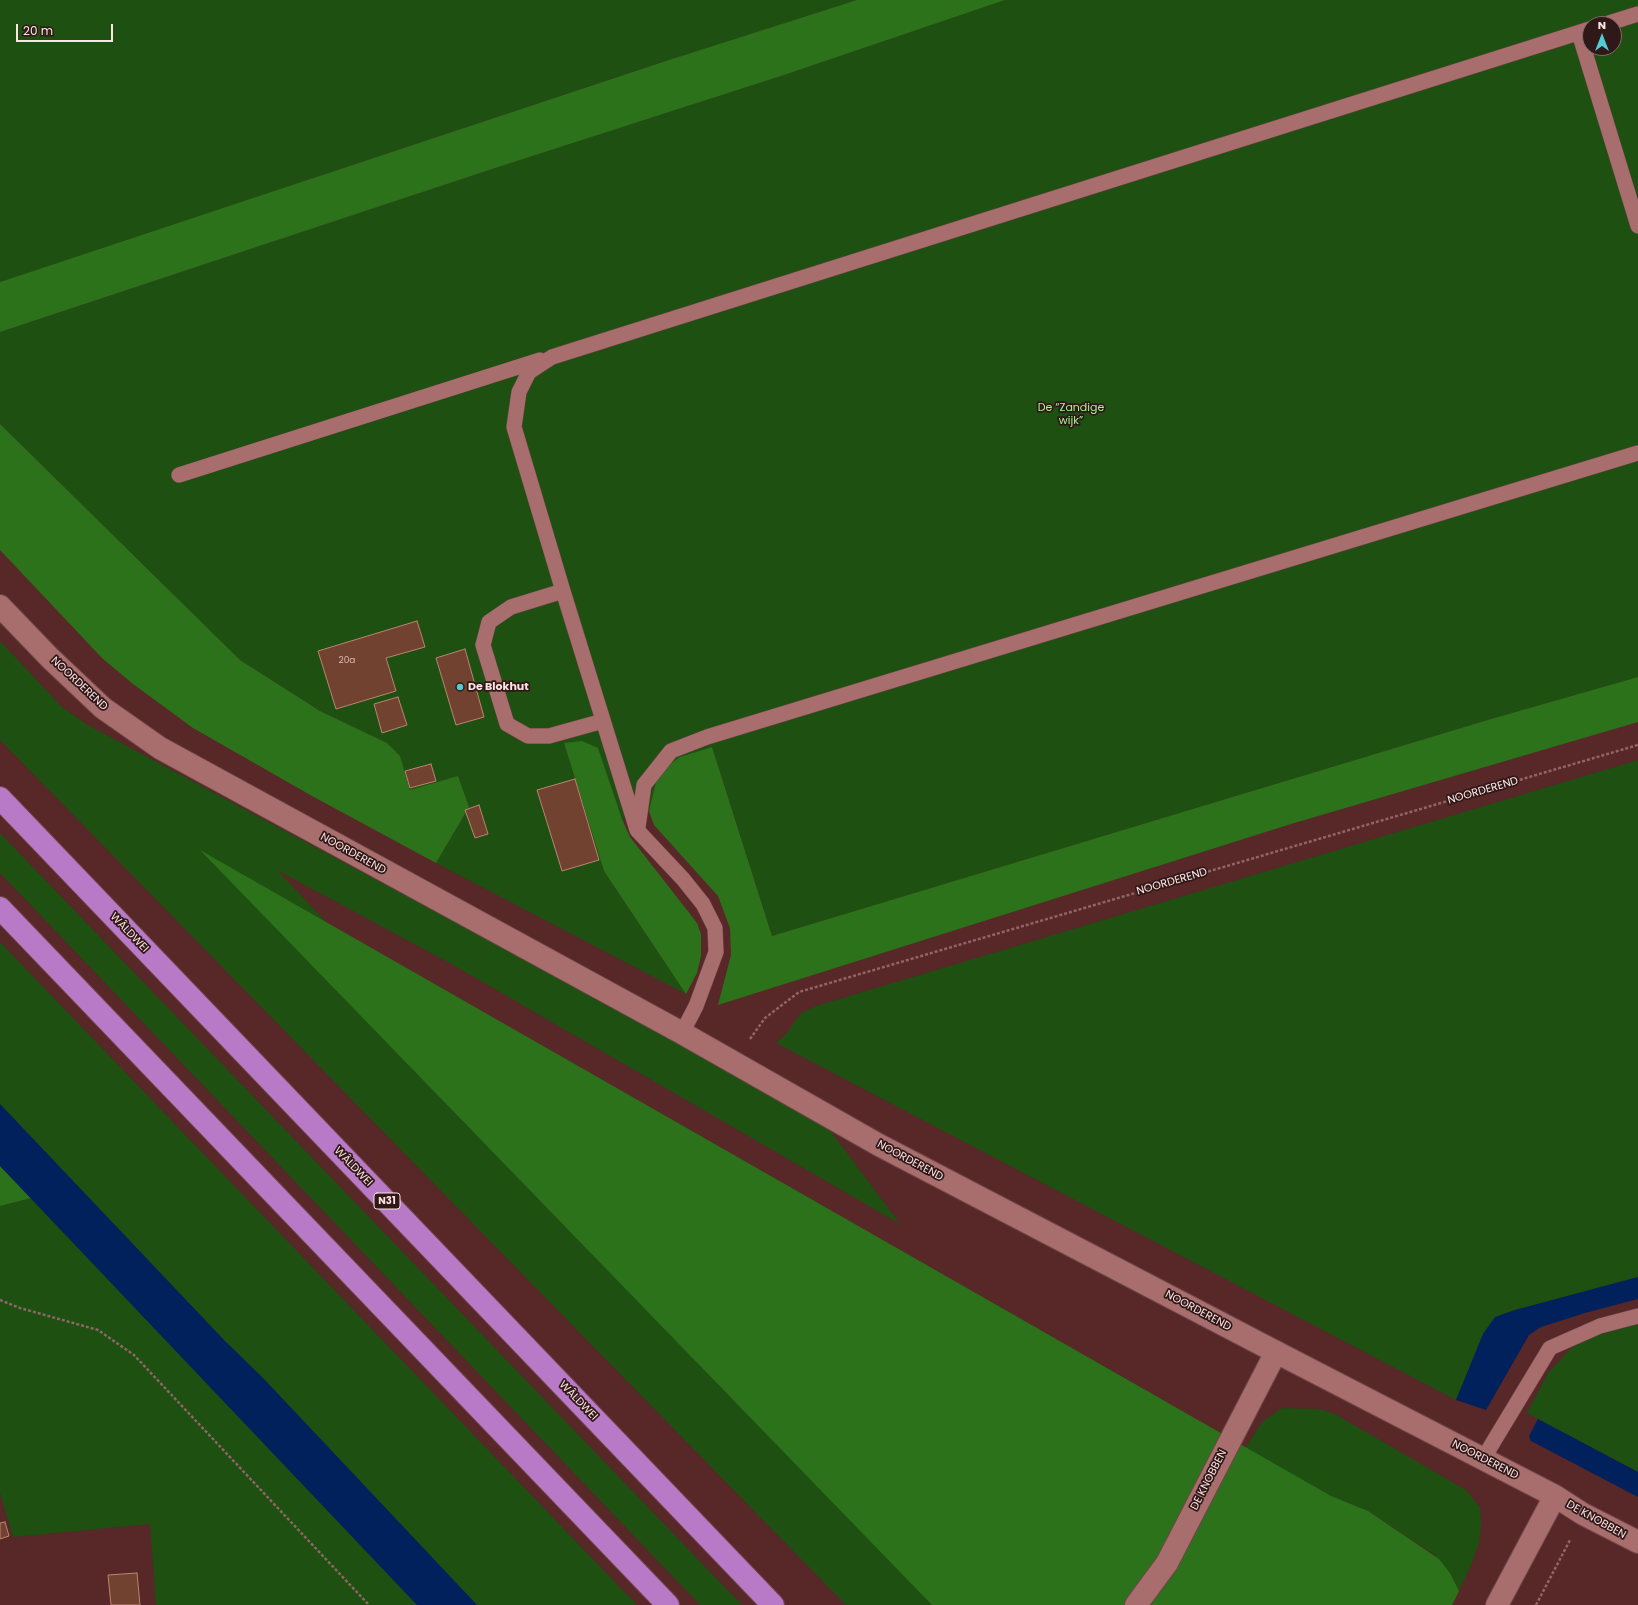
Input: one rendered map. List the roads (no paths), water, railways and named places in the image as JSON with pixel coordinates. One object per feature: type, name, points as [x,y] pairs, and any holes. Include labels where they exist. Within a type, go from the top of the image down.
[{"type":"highway","name":"WÂLDWEI","points":[[0,798],[773,1605]]},
{"type":"highway","points":[[0,908],[668,1605]]},
{"type":"street","name":"NOORDEREND","points":[[0,606],[50,658],[103,708],[160,748],[682,1033],[879,1145],[1555,1496]]},
{"type":"street","name":"DE KNOBBEN","points":[[1136,1605],[1167,1563],[1276,1352]]},
{"type":"street","name":"DE KNOBBEN","points":[[1555,1496],[1583,1514],[1638,1542]]},
{"type":"street","points":[[1497,1605],[1555,1496]]},
{"type":"lane","points":[[1622,19],[1638,14]]},
{"type":"lane","points":[[179,475],[1582,32]]},
{"type":"lane","points":[[1591,56],[1638,226]]},
{"type":"lane","points":[[552,357],[529,372],[520,392],[514,427],[637,830],[683,879],[703,904],[715,928],[716,952],[696,1006],[682,1033]]},
{"type":"lane","points":[[637,830],[644,785],[671,751],[707,737],[1638,453]]},
{"type":"lane","points":[[563,591],[511,607],[489,622],[483,645],[507,724],[528,736],[550,736],[603,721]]},
{"type":"lane","points":[[1483,1459],[1550,1348],[1600,1326],[1638,1316]]},
{"type":"water","points":[[0,1104],[224,1340],[263,1378],[477,1605],[417,1605],[0,1166]]},
{"type":"water","points":[[1638,1277],[1638,1299],[1585,1313],[1541,1327],[1529,1335],[1486,1410],[1456,1400],[1483,1334],[1495,1317],[1515,1310]]},
{"type":"water","points":[[1538,1419],[1638,1472],[1638,1497],[1531,1441],[1529,1436]]},
{"type":"place","name":"De Blokhut","points":[[460,687]]},
{"type":"park label","name":"De “Zandige wijk”","points":[[1071,414]]}]
